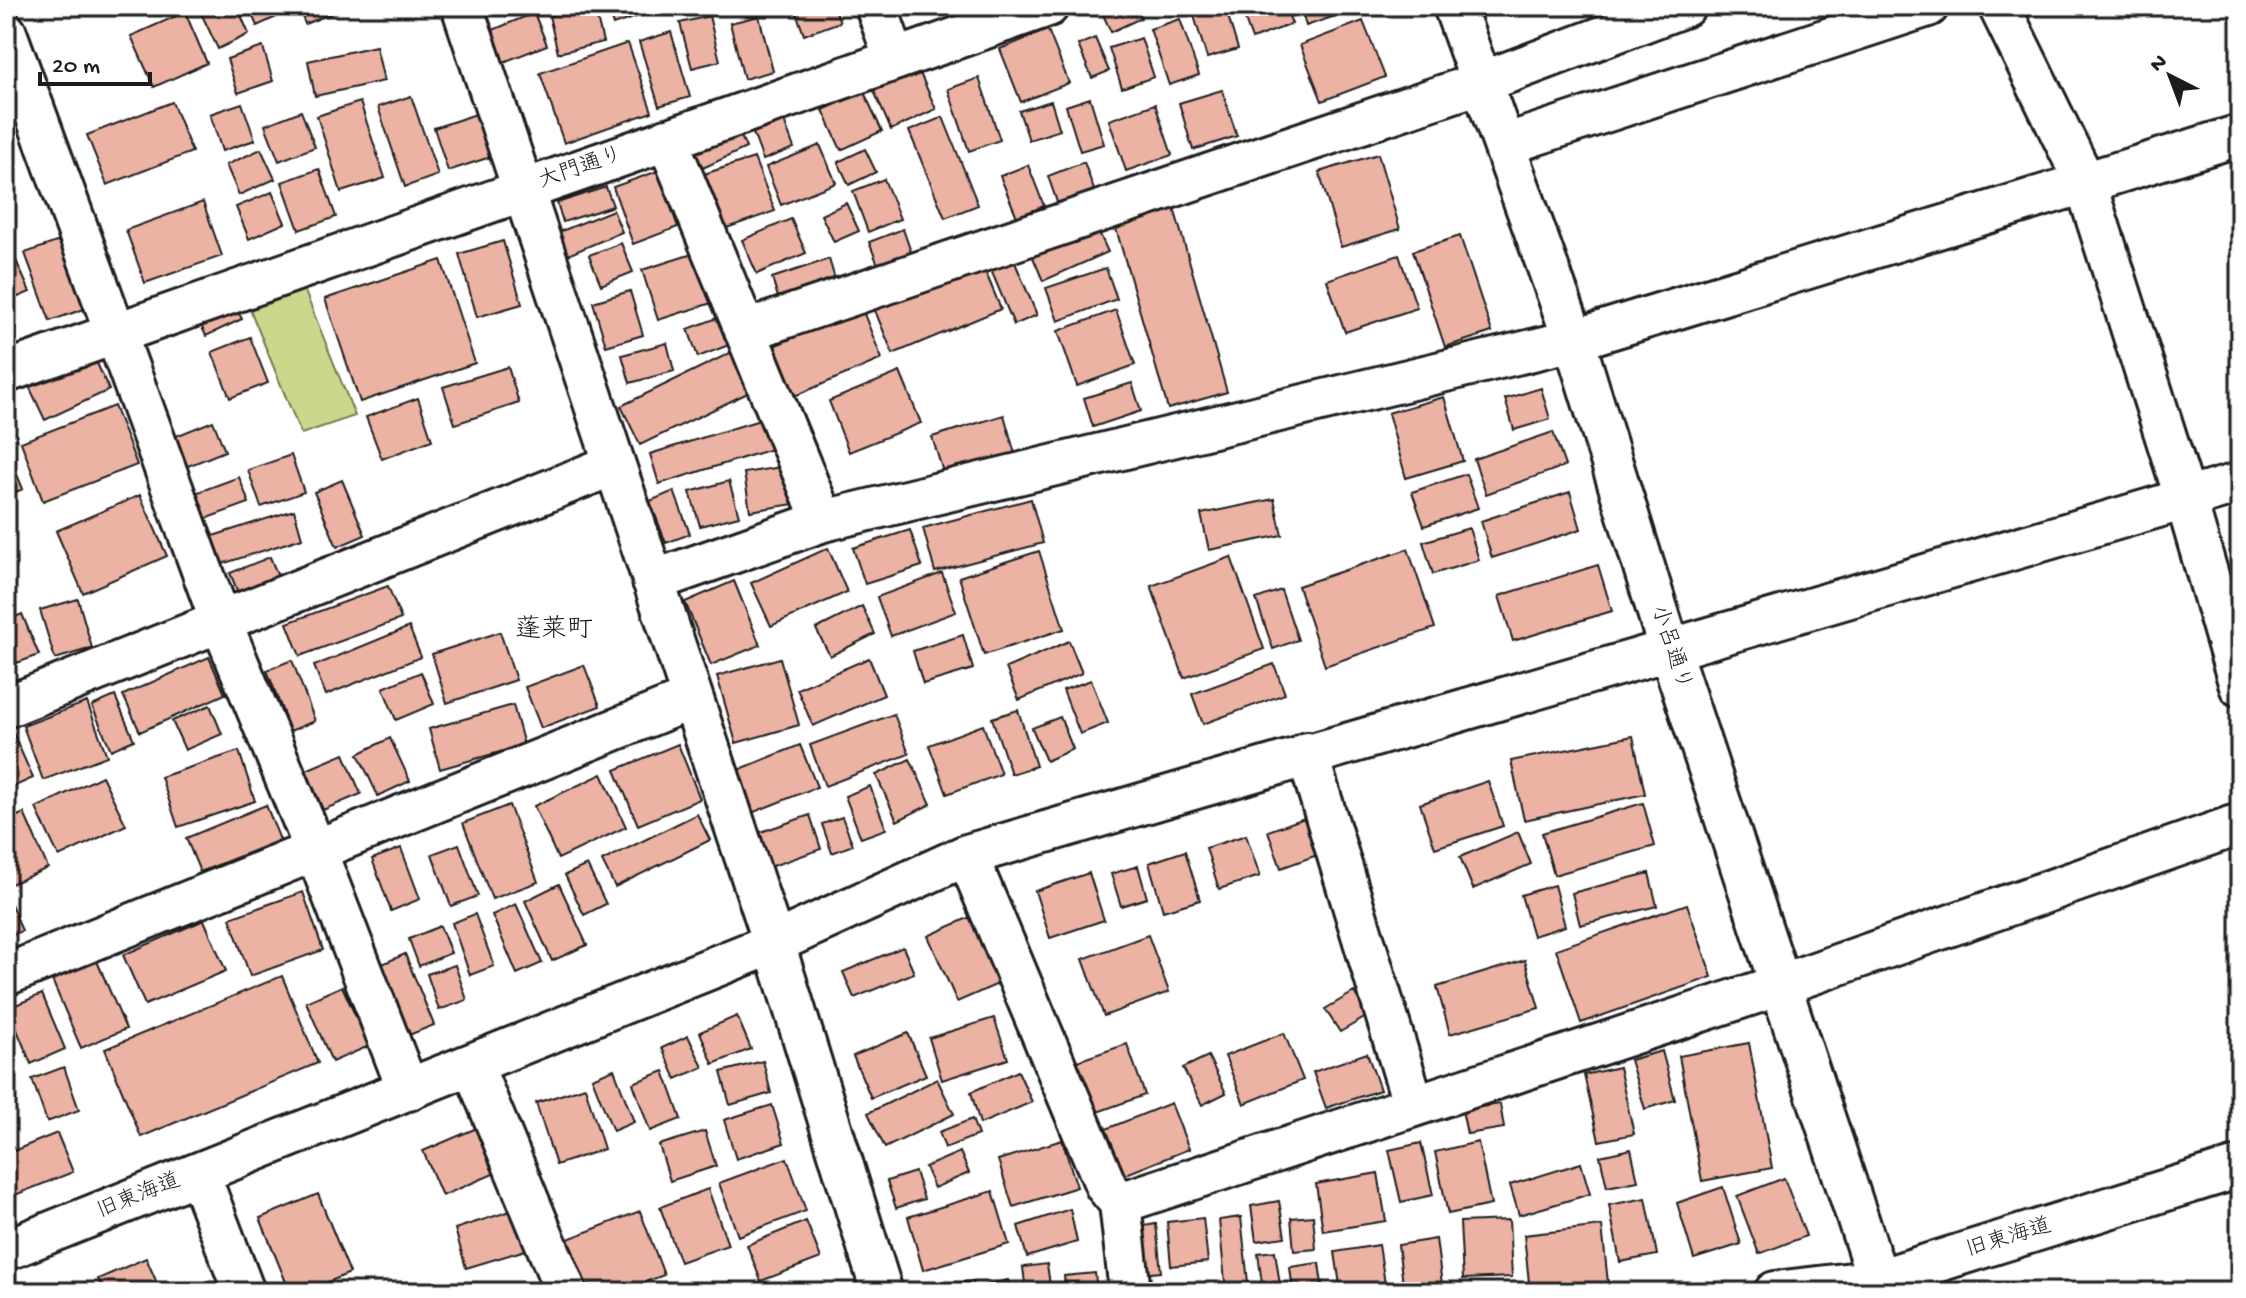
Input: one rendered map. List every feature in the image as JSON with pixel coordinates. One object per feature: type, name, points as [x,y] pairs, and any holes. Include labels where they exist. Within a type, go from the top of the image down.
[{"type":"street","points":[[462,6],[774,943],[882,1292]]},
{"type":"street","points":[[876,6],[895,59]]},
{"type":"street","name":"大門通り","points":[[6,372],[1048,6]]},
{"type":"street","name":"小呂通り","points":[[1454,6],[1574,340],[1670,651],[1880,1286]]},
{"type":"street","points":[[745,331],[1480,83],[1685,6]]},
{"type":"street","points":[[1504,145],[1928,6]]},
{"type":"street","points":[[1999,6],[2085,182],[2186,500],[2240,686]]},
{"type":"street","points":[[6,33],[221,622],[316,851],[408,1090]]},
{"type":"street","points":[[653,581],[823,521],[1574,340],[2240,135]]},
{"type":"street","points":[[667,139],[823,521]]},
{"type":"street","points":[[6,707],[613,465]]},
{"type":"street","points":[[199,1174],[774,943],[967,855],[1307,753],[1670,651],[2240,483]]},
{"type":"street","points":[[6,975],[691,699]]},
{"type":"street","points":[[1307,753],[1413,1103]]},
{"type":"street","points":[[1120,1203],[1413,1103],[1780,985],[2240,824]]},
{"type":"street","points":[[967,855],[1106,1186],[1120,1203],[1130,1292]]},
{"type":"street","points":[[472,1064],[566,1292]]},
{"type":"street","name":"旧東海道","points":[[1775,1292],[1880,1286],[2240,1167]]},
{"type":"street","name":"旧東海道","points":[[6,1250],[199,1174],[244,1292]]},
{"type":"green space","points":[[302,284],[355,416],[301,434],[247,302]]},
{"type":"building","points":[[216,6],[237,6],[249,34],[218,49],[201,13]]},
{"type":"building","points":[[248,6],[282,6],[285,13],[257,26]]},
{"type":"building","points":[[298,6],[345,6],[346,8],[305,24]]},
{"type":"building","points":[[476,6],[508,6],[480,17]]},
{"type":"building","points":[[594,6],[603,42],[558,53],[549,16]]},
{"type":"building","points":[[607,6],[658,6],[659,9],[613,25]]},
{"type":"building","points":[[794,6],[834,6],[840,22],[804,35]]},
{"type":"building","points":[[1099,6],[1135,6],[1141,18],[1111,32]]},
{"type":"building","points":[[1191,6],[1225,6],[1238,49],[1207,58]]},
{"type":"building","points":[[1240,6],[1285,6],[1292,24],[1252,39]]},
{"type":"building","points":[[1300,6],[1342,6],[1344,13],[1306,26]]},
{"type":"building","points":[[185,12],[207,63],[154,87],[131,36]]},
{"type":"building","points":[[534,13],[547,45],[501,63],[488,32]]},
{"type":"building","points":[[709,16],[720,61],[692,68],[680,23]]},
{"type":"building","points":[[759,16],[773,71],[744,79],[730,23]]},
{"type":"building","points":[[1180,19],[1199,75],[1169,85],[1150,29]]},
{"type":"building","points":[[1363,21],[1385,77],[1322,101],[1300,45]]},
{"type":"building","points":[[1048,30],[1069,83],[1021,102],[1000,49]]},
{"type":"building","points":[[671,32],[690,97],[659,106],[639,42]]},
{"type":"building","points":[[1095,38],[1109,71],[1092,78],[1078,45]]},
{"type":"building","points":[[1141,38],[1154,77],[1122,88],[1109,48]]},
{"type":"building","points":[[628,43],[652,112],[564,143],[540,73]]},
{"type":"building","points":[[376,46],[384,81],[315,96],[308,61]]},
{"type":"building","points":[[263,47],[273,81],[238,93],[227,59]]},
{"type":"building","points":[[919,71],[936,109],[891,130],[874,91]]},
{"type":"building","points":[[979,78],[1000,140],[969,151],[948,89]]},
{"type":"building","points":[[1222,90],[1237,136],[1193,150],[1179,103]]},
{"type":"building","points":[[864,92],[882,131],[841,150],[823,110]]},
{"type":"building","points":[[411,96],[438,175],[405,187],[378,107]]},
{"type":"building","points":[[1090,98],[1104,144],[1080,151],[1066,106]]},
{"type":"building","points":[[1051,101],[1060,130],[1029,140],[1019,111]]},
{"type":"building","points":[[172,102],[192,152],[107,185],[87,135]]},
{"type":"building","points":[[360,102],[385,178],[341,192],[317,116]]},
{"type":"building","points":[[242,103],[255,140],[222,151],[210,114]]},
{"type":"building","points":[[1155,104],[1172,155],[1126,171],[1109,120]]},
{"type":"building","points":[[301,111],[315,147],[279,161],[265,125]]},
{"type":"building","points":[[476,114],[490,157],[448,171],[434,128]]},
{"type":"building","points":[[943,117],[978,205],[945,218],[909,131]]},
{"type":"building","points":[[784,121],[794,148],[763,160],[753,133]]},
{"type":"building","points":[[737,127],[746,148],[703,168],[693,147]]},
{"type":"building","points":[[820,145],[836,183],[781,205],[766,167]]},
{"type":"building","points":[[261,149],[275,179],[239,195],[226,165]]},
{"type":"building","points":[[865,149],[876,172],[849,185],[838,162]]},
{"type":"building","points":[[1378,154],[1400,229],[1341,247],[1319,172]]},
{"type":"building","points":[[754,158],[775,211],[721,230],[701,175]]},
{"type":"building","points":[[1084,162],[1094,190],[1058,205],[1048,176]]},
{"type":"building","points":[[1028,165],[1044,206],[1017,217],[1000,176]]},
{"type":"building","points":[[319,169],[336,217],[299,230],[282,182]]},
{"type":"building","points":[[658,171],[678,227],[633,244],[613,187]]},
{"type":"building","points":[[884,179],[900,219],[868,232],[853,191]]},
{"type":"building","points":[[606,187],[613,206],[563,222],[557,203]]},
{"type":"building","points":[[272,192],[285,223],[249,239],[236,207]]},
{"type":"building","points":[[1172,201],[1227,392],[1168,409],[1113,218]]},
{"type":"building","points":[[203,202],[222,256],[145,283],[126,230]]},
{"type":"building","points":[[846,203],[859,231],[834,242],[821,215]]},
{"type":"building","points":[[613,210],[622,232],[568,255],[559,232]]},
{"type":"building","points":[[1091,215],[1108,252],[1043,281],[1027,243]]},
{"type":"building","points":[[791,219],[806,253],[757,274],[742,240]]},
{"type":"building","points":[[903,229],[913,258],[880,270],[869,242]]},
{"type":"building","points":[[1460,236],[1492,332],[1445,347],[1413,251]]},
{"type":"building","points":[[65,239],[90,307],[50,321],[25,253]]},
{"type":"building","points":[[503,241],[522,304],[477,317],[459,254]]},
{"type":"building","points":[[621,243],[633,272],[601,285],[589,255]]},
{"type":"building","points":[[705,250],[721,300],[658,320],[642,270]]},
{"type":"building","points":[[1399,255],[1417,308],[1345,332],[1327,280]]},
{"type":"building","points":[[14,256],[30,292],[6,302],[6,260]]},
{"type":"building","points":[[829,259],[838,289],[781,307],[772,278]]},
{"type":"building","points":[[441,260],[475,363],[360,402],[325,299]]},
{"type":"building","points":[[1014,260],[1037,315],[1014,325],[991,270]]},
{"type":"building","points":[[981,261],[1001,309],[893,354],[873,306]]},
{"type":"building","points":[[1106,268],[1117,299],[1058,321],[1046,288]]},
{"type":"building","points":[[630,291],[643,335],[606,346],[593,302]]},
{"type":"building","points":[[233,302],[242,319],[206,336],[198,319]]},
{"type":"building","points":[[862,309],[882,359],[790,398],[769,348]]},
{"type":"building","points":[[1116,310],[1135,365],[1077,386],[1058,331]]},
{"type":"building","points":[[725,315],[734,343],[698,357],[688,329]]},
{"type":"building","points":[[250,337],[268,383],[230,398],[212,352]]},
{"type":"building","points":[[667,343],[674,371],[630,383],[622,355]]},
{"type":"building","points":[[736,350],[756,389],[640,445],[621,406]]},
{"type":"building","points":[[92,352],[109,390],[45,420],[27,382]]},
{"type":"building","points":[[508,367],[519,403],[455,424],[443,387]]},
{"type":"building","points":[[900,372],[921,423],[849,452],[829,401]]},
{"type":"building","points":[[1132,383],[1141,411],[1093,427],[1084,398]]},
{"type":"building","points":[[1541,388],[1550,419],[1514,430],[1505,399]]},
{"type":"building","points":[[1444,397],[1463,461],[1406,478],[1388,413]]},
{"type":"building","points":[[418,398],[432,440],[382,459],[366,417]]},
{"type":"building","points":[[114,406],[137,465],[43,501],[21,442]]},
{"type":"building","points":[[1004,415],[1015,454],[944,475],[932,437]]},
{"type":"building","points":[[766,418],[775,448],[659,484],[650,454]]},
{"type":"building","points":[[213,421],[225,451],[183,468],[171,438]]},
{"type":"building","points":[[1553,432],[1565,466],[1486,494],[1474,459]]},
{"type":"building","points":[[6,448],[23,489],[6,496]]},
{"type":"building","points":[[291,455],[304,492],[261,507],[248,470]]},
{"type":"building","points":[[788,466],[794,504],[750,511],[744,473]]},
{"type":"building","points":[[1466,474],[1478,508],[1424,526],[1412,492]]},
{"type":"building","points":[[239,477],[249,503],[199,521],[190,495]]},
{"type":"building","points":[[342,480],[365,535],[337,547],[314,492]]},
{"type":"building","points":[[729,481],[739,516],[700,526],[690,492]]},
{"type":"building","points":[[674,491],[690,534],[666,543],[650,501]]},
{"type":"building","points":[[1570,492],[1581,529],[1492,558],[1481,521]]},
{"type":"building","points":[[140,495],[167,556],[83,593],[56,531]]},
{"type":"building","points":[[1031,499],[1043,543],[935,572],[923,528]]},
{"type":"building","points":[[1274,499],[1282,535],[1209,550],[1201,514]]},
{"type":"building","points":[[294,510],[302,538],[219,565],[210,537]]},
{"type":"building","points":[[1469,528],[1479,560],[1433,574],[1423,542]]},
{"type":"building","points":[[910,530],[922,566],[865,584],[853,548]]},
{"type":"building","points":[[828,548],[847,592],[771,626],[751,583]]},
{"type":"building","points":[[1408,549],[1435,628],[1325,666],[1298,586]]},
{"type":"building","points":[[1039,551],[1064,629],[984,655],[959,577]]},
{"type":"building","points":[[270,557],[279,579],[239,595],[230,573]]},
{"type":"building","points":[[1231,557],[1264,649],[1184,678],[1151,586]]},
{"type":"building","points":[[1598,565],[1612,611],[1513,641],[1499,596]]},
{"type":"building","points":[[942,573],[956,612],[891,636],[877,597]]},
{"type":"building","points":[[734,581],[760,645],[711,665],[685,602]]},
{"type":"building","points":[[388,586],[401,619],[300,656],[287,623]]},
{"type":"building","points":[[1281,590],[1298,640],[1273,649],[1256,599]]},
{"type":"building","points":[[78,599],[92,648],[55,659],[40,610]]},
{"type":"building","points":[[862,606],[875,634],[830,656],[816,629]]},
{"type":"building","points":[[22,614],[39,655],[17,663],[6,637],[6,621]]},
{"type":"building","points":[[409,627],[421,657],[326,695],[314,666]]},
{"type":"building","points":[[500,632],[516,680],[447,703],[432,654]]},
{"type":"building","points":[[963,635],[973,669],[923,684],[913,651]]},
{"type":"building","points":[[1069,641],[1082,673],[1019,700],[1006,668]]},
{"type":"building","points":[[209,657],[225,694],[140,732],[123,695]]},
{"type":"building","points":[[780,658],[799,725],[736,743],[717,676]]},
{"type":"building","points":[[869,658],[884,695],[813,726],[797,689]]},
{"type":"building","points":[[292,660],[315,721],[290,731],[267,670]]},
{"type":"building","points":[[1274,664],[1285,694],[1203,724],[1192,694]]},
{"type":"building","points":[[584,665],[600,706],[541,728],[525,687]]},
{"type":"building","points":[[421,672],[434,704],[396,720],[383,688]]},
{"type":"building","points":[[1091,680],[1108,723],[1080,734],[1063,690]]},
{"type":"building","points":[[115,696],[134,740],[111,750],[92,706]]},
{"type":"building","points":[[87,702],[107,756],[43,780],[23,726]]},
{"type":"building","points":[[210,705],[222,734],[185,750],[172,721]]},
{"type":"building","points":[[513,705],[524,745],[440,769],[429,729]]},
{"type":"building","points":[[1018,710],[1036,766],[1011,774],[992,718]]},
{"type":"building","points":[[894,714],[909,754],[825,786],[810,745]]},
{"type":"building","points":[[1060,717],[1073,749],[1046,761],[1032,728]]},
{"type":"building","points":[[983,725],[1001,774],[947,794],[929,745]]},
{"type":"building","points":[[13,733],[33,778],[6,790],[6,736]]},
{"type":"building","points":[[1633,736],[1645,794],[1524,820],[1511,761]]},
{"type":"building","points":[[390,738],[410,781],[378,796],[358,754]]},
{"type":"building","points":[[678,744],[700,799],[638,825],[615,770]]},
{"type":"building","points":[[800,745],[817,787],[749,814],[733,772]]},
{"type":"building","points":[[239,751],[255,801],[178,827],[161,777]]},
{"type":"building","points":[[344,754],[361,794],[323,810],[306,770]]},
{"type":"building","points":[[910,759],[931,804],[897,821],[876,775]]},
{"type":"building","points":[[602,774],[626,827],[558,859],[534,806]]},
{"type":"building","points":[[102,776],[126,825],[59,857],[36,808]]},
{"type":"building","points":[[1488,781],[1503,826],[1435,848],[1420,804]]},
{"type":"building","points":[[870,786],[886,829],[861,838],[845,796]]},
{"type":"building","points":[[1643,803],[1655,846],[1554,875],[1542,833]]},
{"type":"building","points":[[266,805],[280,840],[200,872],[186,838]]},
{"type":"building","points":[[509,805],[538,882],[492,899],[463,823]]},
{"type":"building","points":[[24,813],[48,868],[11,884],[6,873],[6,821]]},
{"type":"building","points":[[697,814],[710,840],[615,887],[602,861]]},
{"type":"building","points":[[810,815],[821,849],[764,869],[752,835]]},
{"type":"building","points":[[1310,816],[1323,853],[1281,868],[1268,831]]},
{"type":"building","points":[[842,817],[853,845],[832,853],[822,824]]},
{"type":"building","points":[[1518,832],[1531,864],[1473,889],[1460,857]]},
{"type":"building","points":[[1246,835],[1260,876],[1219,889],[1206,848]]},
{"type":"building","points":[[459,844],[478,896],[451,906],[432,854]]},
{"type":"building","points":[[401,848],[420,899],[391,911],[372,859]]},
{"type":"building","points":[[1185,851],[1200,900],[1163,911],[1149,863]]},
{"type":"building","points":[[587,865],[606,904],[584,915],[565,875]]},
{"type":"building","points":[[1138,866],[1147,898],[1121,906],[1111,874]]},
{"type":"building","points":[[1089,873],[1104,920],[1050,938],[1035,891]]},
{"type":"building","points":[[1649,873],[1657,906],[1580,925],[1572,893]]},
{"type":"building","points":[[559,884],[587,945],[552,961],[525,901]]},
{"type":"building","points":[[1554,885],[1565,926],[1533,936],[1521,895]]},
{"type":"building","points":[[6,892],[22,931],[6,937]]},
{"type":"building","points":[[303,892],[323,950],[250,976],[230,918]]},
{"type":"building","points":[[516,904],[542,963],[517,974],[492,915]]},
{"type":"building","points":[[1687,904],[1712,977],[1581,1023],[1556,949]]},
{"type":"building","points":[[979,913],[1007,980],[957,1002],[928,936]]},
{"type":"building","points":[[475,914],[494,966],[470,975],[452,923]]},
{"type":"building","points":[[204,920],[226,971],[145,1005],[123,955]]},
{"type":"building","points":[[440,926],[451,953],[419,966],[409,939]]},
{"type":"building","points":[[1148,935],[1169,992],[1104,1016],[1083,959]]},
{"type":"building","points":[[903,947],[914,973],[854,998],[843,972]]},
{"type":"building","points":[[405,954],[434,1025],[404,1037],[375,967]]},
{"type":"building","points":[[1525,960],[1539,1008],[1450,1034],[1437,987]]},
{"type":"building","points":[[97,961],[126,1029],[81,1048],[52,980]]},
{"type":"building","points":[[455,965],[467,1000],[439,1010],[427,974]]},
{"type":"building","points":[[282,976],[318,1063],[141,1137],[105,1049]]},
{"type":"building","points":[[342,986],[369,1046],[332,1062],[306,1002]]},
{"type":"building","points":[[1354,992],[1368,1016],[1340,1032],[1325,1009]]},
{"type":"building","points":[[42,994],[65,1049],[31,1064],[8,1008]]},
{"type":"building","points":[[737,1016],[751,1049],[713,1064],[700,1032]]},
{"type":"building","points":[[994,1018],[1008,1059],[942,1080],[929,1038]]},
{"type":"building","points":[[908,1033],[926,1075],[871,1098],[853,1056]]},
{"type":"building","points":[[1284,1033],[1303,1080],[1244,1104],[1225,1056]]},
{"type":"building","points":[[688,1036],[703,1067],[676,1079],[662,1048]]},
{"type":"building","points":[[1749,1043],[1772,1168],[1702,1181],[1679,1056]]},
{"type":"building","points":[[1127,1044],[1145,1095],[1092,1114],[1074,1062]]},
{"type":"building","points":[[1662,1051],[1675,1100],[1645,1109],[1630,1060]]},
{"type":"building","points":[[1367,1053],[1380,1090],[1326,1108],[1313,1072]]},
{"type":"building","points":[[1208,1056],[1226,1093],[1202,1105],[1183,1068]]},
{"type":"building","points":[[763,1061],[771,1093],[730,1105],[721,1072]]},
{"type":"building","points":[[64,1067],[79,1110],[47,1122],[32,1079]]},
{"type":"building","points":[[1619,1067],[1634,1134],[1599,1141],[1584,1075]]},
{"type":"building","points":[[614,1069],[634,1122],[613,1131],[592,1078]]},
{"type":"building","points":[[664,1071],[681,1119],[650,1131],[633,1083]]},
{"type":"building","points":[[1018,1071],[1032,1102],[980,1124],[971,1092]]},
{"type":"building","points":[[937,1079],[954,1114],[885,1148],[868,1113]]},
{"type":"building","points":[[585,1087],[604,1149],[556,1165],[536,1103]]},
{"type":"building","points":[[1171,1103],[1189,1149],[1119,1177],[1101,1131]]},
{"type":"building","points":[[1500,1104],[1504,1128],[1467,1134],[1462,1110]]},
{"type":"building","points":[[772,1105],[784,1143],[736,1159],[724,1120]]},
{"type":"building","points":[[972,1119],[978,1135],[945,1148],[939,1132]]},
{"type":"building","points":[[479,1127],[498,1172],[442,1196],[423,1151]]},
{"type":"building","points":[[705,1131],[716,1166],[670,1181],[659,1145]]},
{"type":"building","points":[[57,1133],[73,1172],[15,1195],[6,1174],[6,1154]]},
{"type":"building","points":[[1062,1140],[1077,1187],[1013,1207],[998,1160]]},
{"type":"building","points":[[1478,1142],[1491,1205],[1448,1214],[1435,1152]]},
{"type":"building","points":[[1421,1143],[1433,1195],[1401,1202],[1389,1150]]},
{"type":"building","points":[[1631,1149],[1638,1181],[1607,1187],[1600,1156]]},
{"type":"building","points":[[960,1152],[969,1173],[934,1188],[925,1167]]},
{"type":"building","points":[[787,1158],[806,1211],[738,1236],[719,1183]]},
{"type":"building","points":[[1581,1163],[1590,1194],[1519,1215],[1510,1185]]},
{"type":"building","points":[[915,1172],[924,1199],[896,1208],[887,1181]]},
{"type":"building","points":[[1378,1173],[1386,1221],[1323,1231],[1316,1184]]},
{"type":"building","points":[[1784,1178],[1806,1236],[1759,1254],[1737,1196]]},
{"type":"building","points":[[1723,1187],[1741,1244],[1694,1259],[1677,1203]]},
{"type":"building","points":[[708,1189],[728,1245],[680,1262],[660,1207]]},
{"type":"building","points":[[993,1191],[1009,1244],[923,1270],[908,1217]]},
{"type":"building","points":[[318,1194],[350,1273],[304,1292],[290,1292],[260,1218]]},
{"type":"building","points":[[1646,1198],[1657,1255],[1620,1262],[1609,1205]]},
{"type":"building","points":[[1279,1201],[1285,1237],[1256,1241],[1251,1206]]},
{"type":"building","points":[[520,1208],[532,1248],[466,1268],[455,1229]]},
{"type":"building","points":[[1070,1209],[1077,1242],[1027,1257],[1018,1226]]},
{"type":"building","points":[[640,1211],[664,1275],[619,1292],[589,1292],[568,1239]]},
{"type":"building","points":[[1313,1216],[1316,1249],[1294,1251],[1291,1218]]},
{"type":"building","points":[[1241,1217],[1249,1292],[1226,1292],[1219,1220]]},
{"type":"building","points":[[1203,1218],[1208,1262],[1171,1266],[1167,1222]]},
{"type":"building","points":[[1509,1220],[1512,1277],[1463,1279],[1460,1222]]},
{"type":"building","points":[[806,1221],[821,1258],[761,1281],[747,1245]]},
{"type":"building","points":[[1156,1224],[1161,1272],[1141,1274],[1138,1227]]},
{"type":"building","points":[[1602,1226],[1608,1283],[1530,1292],[1524,1235]]},
{"type":"building","points":[[1436,1239],[1443,1292],[1404,1292],[1398,1245]]},
{"type":"building","points":[[1379,1245],[1386,1290],[1341,1292],[1335,1252]]},
{"type":"building","points":[[1275,1251],[1281,1292],[1263,1292],[1258,1253]]},
{"type":"building","points":[[146,1258],[161,1292],[104,1292],[98,1279]]},
{"type":"building","points":[[1319,1263],[1323,1292],[1293,1292],[1290,1267]]},
{"type":"building","points":[[1047,1264],[1051,1292],[1026,1292],[1023,1267]]},
{"type":"building","points":[[1095,1273],[1097,1292],[1066,1292],[1064,1276]]},
{"type":"building","points":[[1008,1280],[1010,1292],[982,1292],[981,1286]]},
{"type":"building","points":[[973,1281],[974,1292],[939,1292],[938,1286]]},
{"type":"building","points":[[1206,1283],[1207,1292],[1178,1292],[1177,1288]]},
{"type":"district","name":"蓬莱町","points":[[554,631]]}]
